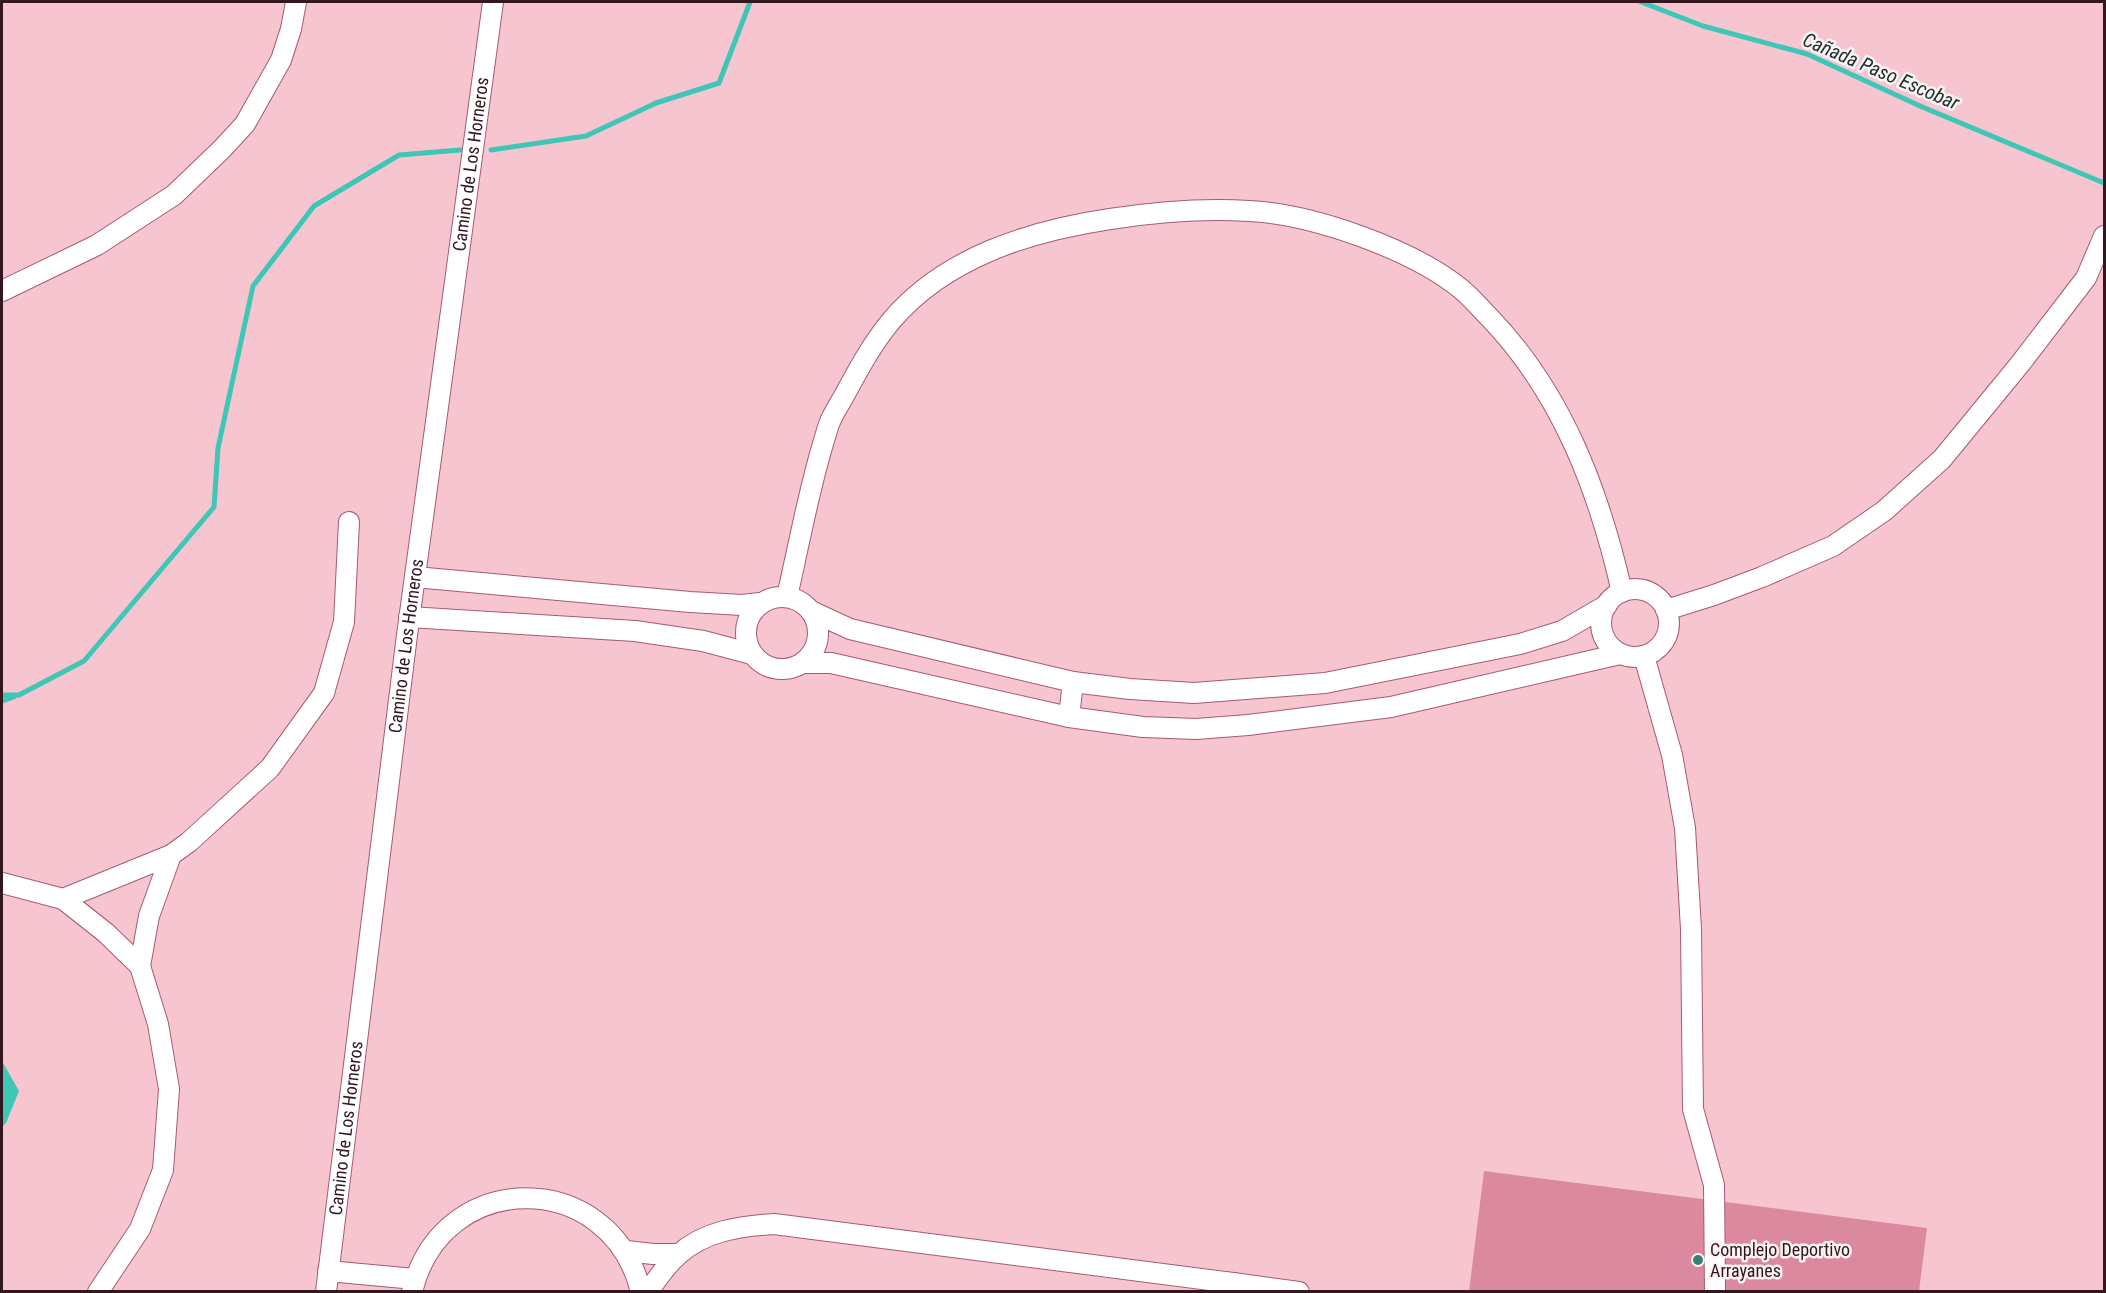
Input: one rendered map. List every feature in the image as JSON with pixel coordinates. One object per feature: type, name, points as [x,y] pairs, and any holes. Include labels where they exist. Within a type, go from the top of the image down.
[{"type":"street","points":[[2,291],[97,246],[174,195],[222,149],[245,124],[281,60],[296,2]]},
{"type":"street","name":"Camino de Los Horneros","points":[[326,1292],[409,617],[493,2]]},
{"type":"street","points":[[787,597],[806,508],[830,421],[864,358],[892,320],[925,287],[971,258],[1025,237],[1073,224],[1187,210],[1252,211],[1313,222],[1365,238],[1417,261],[1461,289],[1502,330],[1531,367],[1564,422],[1589,479],[1609,534],[1622,592]]},
{"type":"street","points":[[1666,610],[1762,577],[1833,546],[1884,511],[1942,459],[2019,364],[2086,278],[2104,236]]},
{"type":"street","points":[[63,899],[171,855],[189,842],[270,768],[324,693],[344,622],[349,522]]},
{"type":"street","points":[[415,577],[742,605],[760,603],[778,596],[787,597],[805,604],[816,620],[818,639],[815,648],[803,663]]},
{"type":"street","points":[[760,603],[748,618],[745,627],[747,646],[752,654],[766,666],[785,669],[803,663],[838,665],[1069,717],[1143,727],[1196,729],[1329,716],[1391,707],[1620,654],[1644,656],[1655,651],[1663,643],[1668,632],[1669,621],[1666,610],[1652,594],[1632,590],[1622,592],[1606,605],[1602,614],[1602,632],[1612,648],[1620,654]]},
{"type":"street","points":[[811,611],[850,629],[1073,682],[1130,689],[1194,693],[1325,683],[1520,644],[1562,631],[1606,605]]},
{"type":"street","points":[[409,617],[635,631],[703,640],[752,654]]},
{"type":"street","points":[[1644,656],[1672,754],[1685,828],[1691,929],[1693,1109],[1714,1185],[1715,1292]]},
{"type":"street","points":[[1069,717],[1073,682]]},
{"type":"street","points":[[1325,683],[1329,716]]},
{"type":"street","points":[[98,1292],[140,1229],[163,1170],[169,1089],[158,1024],[140,966],[149,916],[171,855]]},
{"type":"street","points":[[2,883],[63,899],[106,933],[140,966]]},
{"type":"street","points":[[328,1271],[414,1285],[432,1245],[459,1218],[493,1202],[531,1197],[568,1204],[601,1223],[626,1251],[637,1274],[641,1292]]},
{"type":"street","points":[[648,1292],[678,1254],[707,1236],[742,1226],[774,1224],[1239,1287],[1299,1292]]},
{"type":"street","points":[[626,1251],[678,1254]]},
{"type":"shaded area","points":[[2,1061],[19,1091],[6,1123],[2,1127]]},
{"type":"shaded area","name":"Complejo Deportivo Arrayanes","points":[[1484,1171],[1927,1228],[1919,1291],[1469,1292]]},
{"type":"waterway","name":"Cañada Paso Escobar","points":[[491,150],[586,136],[656,103],[719,83],[750,2]]},
{"type":"waterway","name":"Cañada Paso Escobar","points":[[1641,2],[1703,26],[1807,54],[1920,106],[2104,183]]},
{"type":"waterway","points":[[2,695],[19,695],[84,661],[214,507],[218,448],[253,286],[314,206],[399,155],[460,150]]},
{"type":"waterway","points":[[2,701],[14,697]]},
{"type":"place","name":"Complejo Deportivo Arrayanes","points":[[1698,1260]]}]
